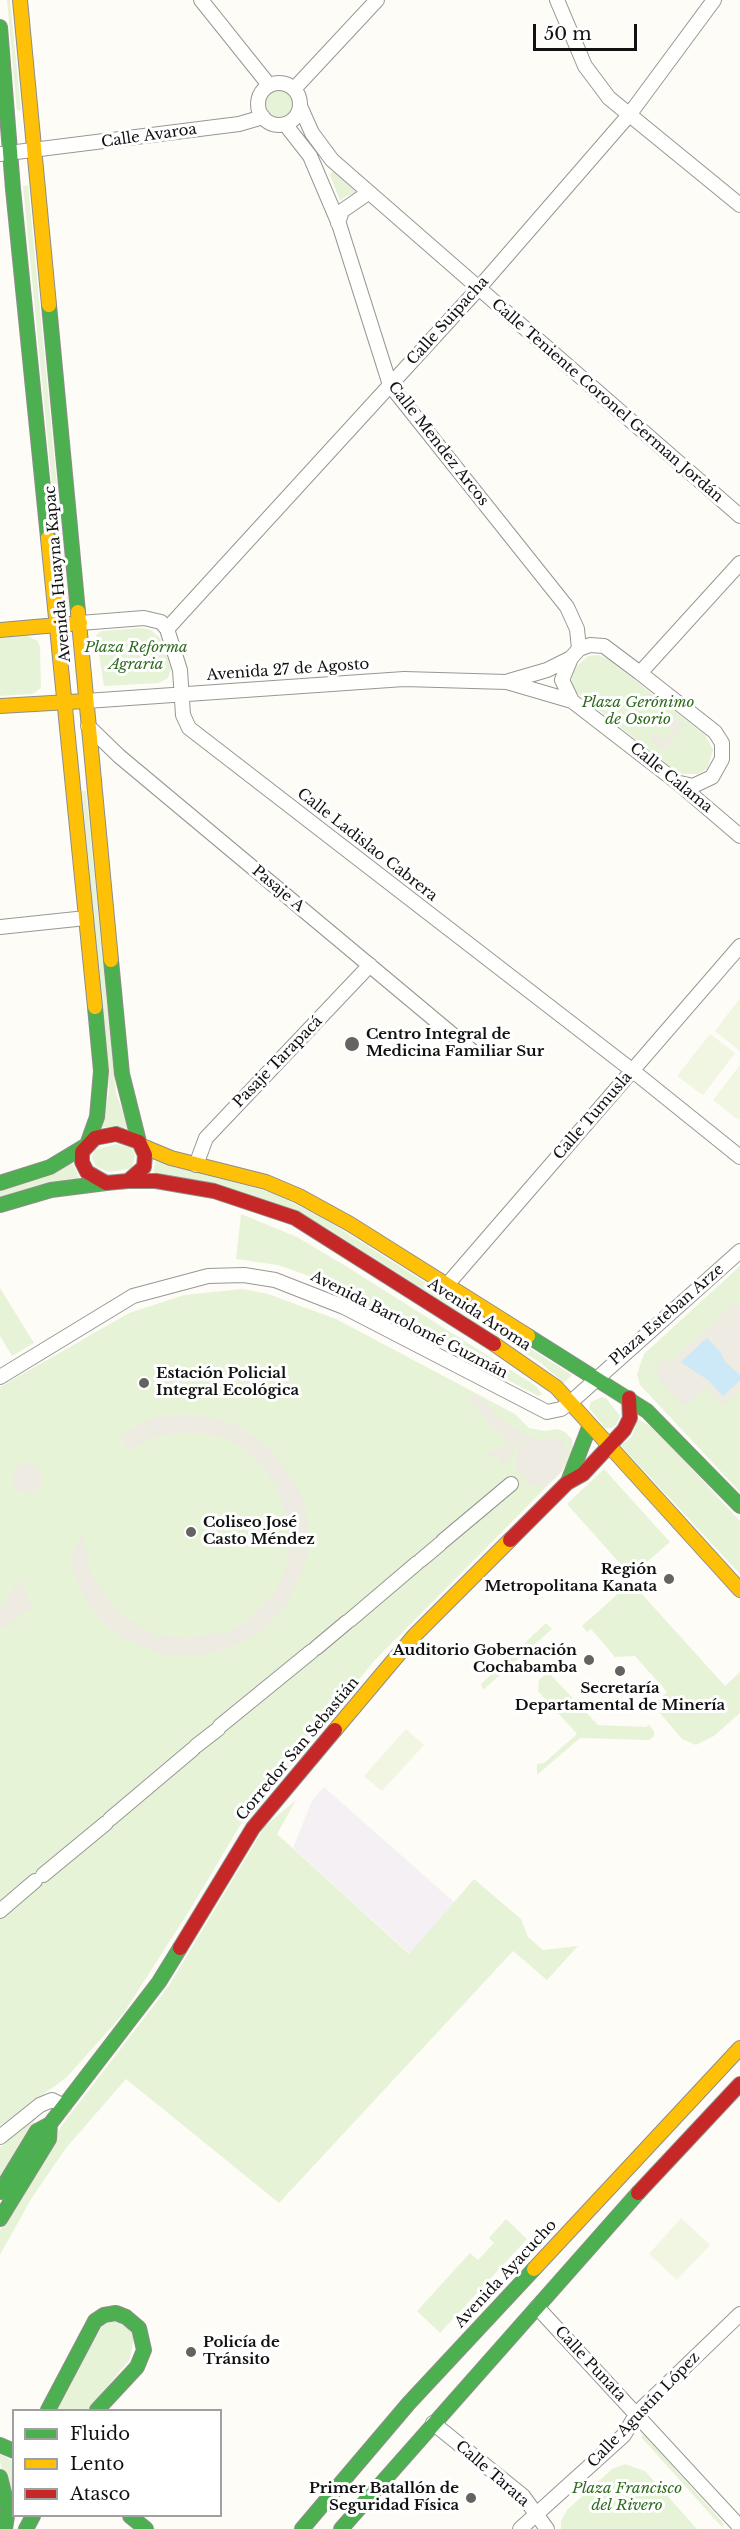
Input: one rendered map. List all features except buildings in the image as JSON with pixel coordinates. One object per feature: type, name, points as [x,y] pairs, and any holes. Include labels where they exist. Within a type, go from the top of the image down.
[{"type":"main road","name":"Avenida Huayna Kapac","points":[[20,0],[123,1074],[127,1099],[141,1144]]},
{"type":"main road","name":"Avenida Huayna Kapac","points":[[0,27],[5,154],[57,625],[101,1091],[97,1117],[87,1144]]},
{"type":"main road","points":[[0,630],[80,623]]},
{"type":"main road","name":"Avenida 27 de Agosto","points":[[0,706],[86,700]]},
{"type":"main road","points":[[0,1183],[50,1167],[102,1135],[116,1134],[141,1144],[144,1167],[128,1181],[51,1190],[0,1205]]},
{"type":"main road","points":[[87,1144],[82,1157],[84,1167],[91,1176],[106,1183]]},
{"type":"main road","name":"Avenida Aroma","points":[[141,1144],[196,1165],[256,1179],[299,1196],[350,1224],[595,1379],[629,1398],[659,1421],[740,1506]]},
{"type":"main road","name":"Avenida Aroma","points":[[128,1181],[156,1181],[214,1191],[295,1218],[341,1245],[519,1360],[556,1387],[571,1402],[739,1587]]},
{"type":"main road","name":"Corredor San Sebastián","points":[[0,2192],[37,2131],[50,2124],[159,1982],[253,1828],[414,1636],[567,1483],[583,1474],[628,1425],[629,1398]]},
{"type":"main road","name":"Corredor San Sebastián","points":[[567,1483],[578,1461],[590,1425]]},
{"type":"main road","name":"Avenida Ayacucho","points":[[302,2529],[409,2403],[740,2048]]},
{"type":"main road","points":[[341,2529],[537,2307],[737,2093]]},
{"type":"main road","name":"Corredor San Sebastián","points":[[0,2219],[49,2139],[50,2124]]},
{"type":"main road","points":[[49,2409],[95,2321],[104,2315],[116,2313],[126,2317],[139,2328],[144,2350],[137,2367],[98,2409]]},
{"type":"main road","points":[[0,2477],[8,2509],[5,2529]]},
{"type":"main road","points":[[131,2517],[146,2529]]},
{"type":"street","points":[[201,0],[269,85]]},
{"type":"street","points":[[294,89],[377,0]]},
{"type":"street","points":[[557,0],[585,66],[609,98],[740,205]]},
{"type":"street","name":"Calle Suipacha","points":[[167,628],[478,289],[629,115],[714,0]]},
{"type":"street","points":[[283,83],[294,89],[300,106],[295,117],[285,124],[273,124],[263,117],[258,99],[269,85],[283,83]]},
{"type":"street","name":"Calle Teniente Coronel German Jordán","points":[[300,106],[319,145],[368,193],[740,516]]},
{"type":"street","name":"Calle Avaroa","points":[[5,154],[239,124],[263,117]]},
{"type":"street","name":"Calle Mendez Arcos","points":[[285,124],[310,156],[338,223],[390,385],[567,607],[577,629],[575,653],[562,680],[572,701]]},
{"type":"street","points":[[338,223],[342,211],[368,193]]},
{"type":"street","points":[[640,673],[740,563]]},
{"type":"street","points":[[80,623],[144,618],[154,619],[167,628]]},
{"type":"street","name":"Calle Ladislao Cabrera","points":[[167,628],[180,670],[184,722],[189,728],[633,1071],[740,1157]]},
{"type":"street","points":[[575,653],[590,645],[604,646],[715,732],[722,743],[722,759],[712,777],[693,786],[678,783]]},
{"type":"street","name":"Avenida 27 de Agosto","points":[[507,681],[547,670],[575,653]]},
{"type":"street","name":"Avenida 27 de Agosto","points":[[86,700],[404,679],[507,681],[572,701]]},
{"type":"street","name":"Calle Calama","points":[[572,701],[678,783],[740,836]]},
{"type":"street","name":"Pasaje A","points":[[88,726],[119,756],[471,1050]]},
{"type":"street","points":[[0,927],[86,918]]},
{"type":"street","name":"Calle Tumusla","points":[[446,1286],[740,946]]},
{"type":"street","name":"Pasaje Tarapacá","points":[[196,1165],[206,1138],[369,966]]},
{"type":"street","name":"Plaza Esteban Arze","points":[[595,1379],[740,1251]]},
{"type":"street","name":"Avenida Bartolomé Guzmán","points":[[0,1377],[133,1296],[208,1276],[244,1275],[275,1280],[344,1307],[536,1408],[547,1412],[561,1409],[571,1402]]},
{"type":"street","points":[[571,1402],[595,1379]]},
{"type":"street","points":[[0,1911],[512,1484]]},
{"type":"street","points":[[713,2078],[737,2093]]},
{"type":"street","points":[[0,2137],[40,2105],[52,2100],[64,2106]]},
{"type":"street","name":"Calle Punata","points":[[537,2307],[637,2413],[740,2528]]},
{"type":"street","name":"Calle Agustín López","points":[[520,2529],[624,2435],[637,2413],[740,2314]]},
{"type":"street","name":"Calle Tarata","points":[[433,2423],[523,2496],[547,2529]]},
{"type":"shaded area","points":[[670,714],[684,725],[664,751],[650,740],[655,733],[665,740],[673,730],[664,722]]},
{"type":"shaded area","points":[[734,1302],[740,1308],[740,1375],[722,1358],[682,1362],[708,1380],[723,1395],[740,1380],[740,1390],[723,1406],[706,1388],[685,1407],[658,1379],[657,1365],[665,1357],[671,1363]]},
{"type":"shaded area","points":[[478,1396],[503,1421],[528,1436],[540,1440],[553,1437],[563,1440],[566,1450],[562,1471],[545,1487],[531,1485],[516,1470],[516,1457],[521,1443],[517,1442],[510,1460],[504,1466],[496,1455],[479,1458],[508,1444],[465,1397]]},
{"type":"shaded area","points":[[184,1414],[219,1419],[236,1425],[271,1450],[297,1485],[305,1506],[309,1530],[307,1555],[299,1579],[287,1604],[273,1620],[253,1637],[229,1648],[198,1656],[165,1656],[125,1639],[109,1628],[93,1612],[80,1589],[70,1560],[83,1533],[91,1574],[115,1609],[143,1629],[157,1635],[186,1638],[229,1632],[247,1621],[274,1594],[285,1571],[289,1552],[289,1524],[275,1484],[264,1468],[241,1447],[221,1437],[191,1432],[161,1435],[129,1449],[124,1443],[122,1436],[134,1427],[155,1417]]},
{"type":"shaded area","points":[[27,1464],[38,1468],[42,1479],[38,1490],[27,1494],[16,1490],[12,1479],[16,1468]]},
{"type":"shaded area","points":[[21,1577],[32,1608],[0,1630],[0,1608]]},
{"type":"shaded area","points":[[324,1787],[454,1902],[410,1954],[293,1848],[312,1801]]},
{"type":"green space","points":[[7,0],[10,0],[21,110],[17,111]]},
{"type":"green space","points":[[279,90],[289,94],[293,104],[289,114],[279,118],[269,114],[265,104],[269,94]]},
{"type":"green space","points":[[335,172],[357,193],[346,196],[340,201],[330,175]]},
{"type":"green space","points":[[28,185],[69,609],[64,609],[23,186]]},
{"type":"green space","name":"Plaza Reforma Agraria","points":[[142,628],[151,630],[161,639],[171,669],[168,678],[159,683],[104,686],[96,635],[102,631]]},
{"type":"green space","points":[[27,636],[38,641],[40,647],[41,688],[32,694],[0,696],[0,638]]},
{"type":"green space","name":"Plaza Gerónimo de Osorio","points":[[598,655],[608,659],[705,735],[713,750],[707,769],[698,774],[680,774],[577,693],[571,686],[573,669],[588,656]]},
{"type":"green space","points":[[82,791],[86,791],[116,1093],[129,1128],[102,1127],[109,1091],[108,1069]]},
{"type":"green space","points":[[740,998],[740,1051],[715,1031]]},
{"type":"green space","points":[[710,1034],[735,1053],[703,1095],[677,1076]]},
{"type":"green space","points":[[740,1065],[740,1117],[738,1120],[713,1100]]},
{"type":"green space","points":[[116,1144],[132,1148],[135,1155],[132,1168],[110,1172],[96,1167],[92,1157],[95,1150]]},
{"type":"green space","points":[[155,1161],[273,1193],[323,1218],[572,1375],[564,1383],[541,1363],[323,1226],[153,1176]]},
{"type":"green space","points":[[72,1162],[80,1179],[0,1198],[0,1191]]},
{"type":"green space","points":[[241,1214],[297,1237],[344,1265],[536,1386],[542,1394],[538,1396],[318,1279],[278,1265],[236,1259]]},
{"type":"green space","points":[[740,1266],[740,1492],[640,1385],[637,1374],[644,1354]]},
{"type":"green space","points":[[0,1288],[34,1343],[12,1356],[0,1336]]},
{"type":"green space","points":[[243,1289],[268,1294],[336,1319],[515,1414],[529,1428],[544,1431],[558,1429],[565,1432],[572,1439],[573,1453],[562,1471],[375,1660],[245,1817],[191,1908],[123,2014],[67,2077],[0,2126],[0,1387],[129,1313],[184,1295]]},
{"type":"green space","points":[[602,1397],[606,1398],[620,1416],[616,1425],[611,1428],[605,1428],[589,1408],[591,1402]]},
{"type":"green space","points":[[638,1419],[655,1429],[740,1521],[740,1574],[621,1446],[632,1436]]},
{"type":"green space","points":[[604,1469],[670,1542],[631,1576],[567,1504]]},
{"type":"green space","points":[[631,1582],[725,1686],[740,1672],[740,1713],[714,1736],[696,1745],[682,1739],[653,1705],[667,1692],[635,1656],[615,1657],[591,1629],[587,1632],[582,1626]]},
{"type":"green space","points":[[546,1623],[552,1629],[483,1690],[481,1684]]},
{"type":"green space","points":[[548,1672],[598,1725],[646,1727],[649,1725],[654,1731],[654,1736],[649,1740],[580,1738],[537,1775],[537,1764],[544,1763],[577,1734],[538,1691],[539,1680]]},
{"type":"green space","points":[[406,1729],[424,1745],[382,1791],[364,1776]]},
{"type":"green space","points":[[296,1800],[277,1834],[409,1954],[474,1879],[521,1919],[528,1937],[543,1950],[578,1946],[547,1980],[513,1951],[279,2203],[126,2079],[66,2148],[31,2199],[0,2255],[0,2230],[62,2125],[168,1987],[265,1826]]},
{"type":"green space","points":[[39,2114],[0,2180],[0,2147]]},
{"type":"green space","points":[[681,2218],[710,2245],[677,2280],[649,2254]]},
{"type":"green space","points":[[506,2219],[527,2239],[440,2333],[417,2311],[470,2253],[478,2260],[494,2243],[489,2238]]},
{"type":"green space","points":[[118,2322],[130,2330],[134,2337],[130,2359],[89,2409],[55,2409],[103,2325]]},
{"type":"green space","points":[[644,2434],[724,2524],[721,2526],[641,2437]]},
{"type":"green space","points":[[0,2454],[12,2460],[12,2504],[0,2462]]},
{"type":"green space","name":"Plaza Francisco del Rivero","points":[[625,2464],[645,2471],[697,2529],[561,2529],[561,2521],[567,2510],[612,2469]]},
{"type":"water","points":[[707,1338],[721,1353],[725,1362],[740,1375],[740,1380],[723,1396],[708,1380],[681,1362]]},
{"type":"traffic: fast","points":[[0,27],[13,189],[48,538]]},
{"type":"traffic: fast","points":[[49,305],[78,612]]},
{"type":"traffic: fast","points":[[111,960],[122,1074],[139,1142]]},
{"type":"traffic: fast","points":[[88,1142],[97,1117],[101,1071],[95,1007]]},
{"type":"traffic: fast","points":[[0,1183],[50,1167],[85,1146]]},
{"type":"traffic: fast","points":[[0,1205],[51,1190],[106,1183]]},
{"type":"traffic: fast","points":[[528,1336],[647,1411],[740,1506]]},
{"type":"traffic: fast","points":[[568,1482],[590,1425]]},
{"type":"traffic: fast","points":[[0,2192],[37,2131],[50,2124],[159,1982],[180,1948]]},
{"type":"traffic: fast","points":[[0,2219],[49,2139],[50,2124]]},
{"type":"traffic: fast","points":[[341,2529],[638,2193]]},
{"type":"traffic: fast","points":[[302,2529],[409,2403],[534,2269]]},
{"type":"traffic: fast","points":[[49,2409],[95,2321],[104,2315],[116,2313],[126,2317],[139,2328],[144,2350],[137,2367],[98,2409]]},
{"type":"traffic: fast","points":[[0,2445],[12,2450]]},
{"type":"traffic: fast","points":[[0,2477],[8,2509],[5,2529]]},
{"type":"traffic: fast","points":[[26,2529],[32,2517]]},
{"type":"traffic: fast","points":[[131,2517],[146,2529]]},
{"type":"traffic: slow","points":[[20,0],[49,305]]},
{"type":"traffic: slow","points":[[48,538],[95,1007]]},
{"type":"traffic: slow","points":[[78,612],[111,960]]},
{"type":"traffic: slow","points":[[0,630],[80,623]]},
{"type":"traffic: slow","points":[[0,706],[86,701]]},
{"type":"traffic: slow","points":[[142,1146],[171,1158],[266,1182],[299,1196],[350,1224],[528,1336]]},
{"type":"traffic: slow","points":[[494,1344],[556,1387],[740,1590]]},
{"type":"traffic: slow","points":[[335,1730],[414,1636],[510,1540]]},
{"type":"traffic: slow","points":[[534,2269],[740,2048]]},
{"type":"traffic: jam","points":[[116,1134],[139,1142],[145,1155],[144,1167],[128,1181],[106,1183],[87,1172],[82,1162],[82,1152],[95,1138],[116,1134]]},
{"type":"traffic: jam","points":[[128,1181],[156,1181],[214,1191],[295,1218],[494,1344]]},
{"type":"traffic: jam","points":[[510,1540],[567,1483],[583,1474],[624,1430],[630,1418],[629,1398]]},
{"type":"traffic: jam","points":[[180,1948],[253,1828],[335,1730]]},
{"type":"traffic: jam","points":[[638,2193],[740,2084]]},
{"type":"place","name":"Centro Integral de Medicina Familiar Sur","points":[[352,1044]]},
{"type":"place","name":"Estación Policial Integral Ecológica","points":[[144,1383]]},
{"type":"place","name":"Coliseo José Casto Méndez","points":[[191,1532]]},
{"type":"place","name":"Región Metropolitana Kanata","points":[[669,1579]]},
{"type":"place","name":"Auditorio Gobernación Cochabamba","points":[[589,1660]]},
{"type":"place","name":"Secretaría Departamental de Minería","points":[[620,1671]]},
{"type":"place","name":"Policía de Tránsito","points":[[191,2352]]},
{"type":"place","name":"Primer Batallón de Seguridad Física","points":[[471,2498]]}]
